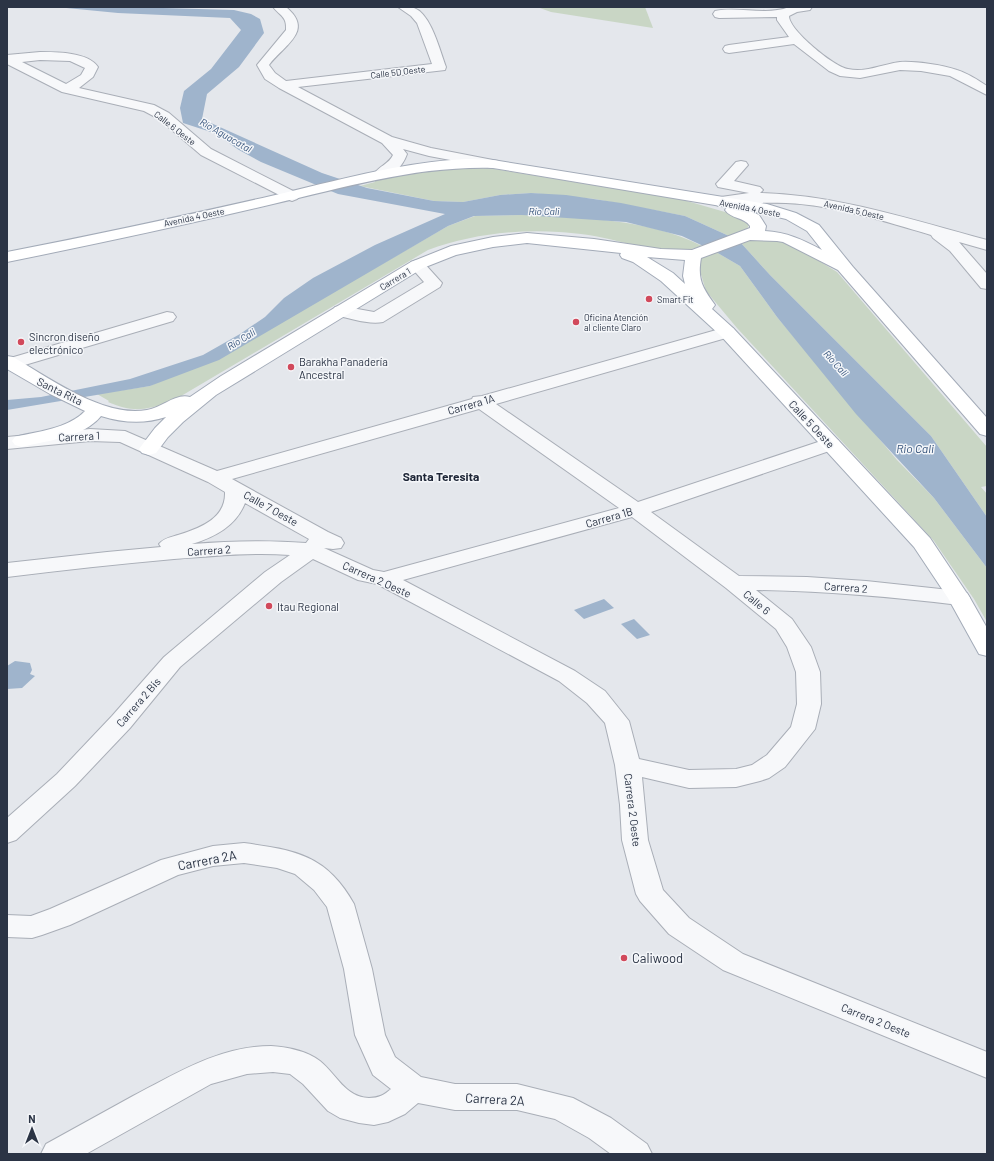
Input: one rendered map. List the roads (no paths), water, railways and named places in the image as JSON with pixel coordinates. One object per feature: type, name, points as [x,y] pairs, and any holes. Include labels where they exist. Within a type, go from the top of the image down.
[{"type":"main road","name":"Avenida 4 Oeste","points":[[9,256],[292,196],[375,176],[428,166],[471,163],[493,164],[767,209],[796,219],[813,228],[847,270],[987,430]]},
{"type":"main road","points":[[594,244],[661,254],[698,253],[757,231],[758,226],[753,218],[738,211],[681,195]]},
{"type":"main road","points":[[745,236],[777,236],[789,238],[847,270]]},
{"type":"main road","name":"Carrera 1","points":[[217,386],[417,265],[451,251],[500,241],[527,238],[594,244]]},
{"type":"main road","name":"Calle 5 Oeste","points":[[594,244],[639,258],[667,277],[727,332],[922,543],[959,598],[987,650]]},
{"type":"main road","points":[[698,253],[690,269],[694,290],[727,332]]},
{"type":"main road","name":"Santa Rita","points":[[9,362],[31,377],[93,407],[120,416],[147,416],[174,407],[217,386]]},
{"type":"main road","points":[[149,449],[157,437],[175,418],[217,386]]},
{"type":"main road","points":[[15,442],[68,429],[83,423],[92,415],[93,407]]},
{"type":"street","name":"Avenida 4 Oeste","points":[[279,7],[290,16],[294,21],[294,25],[287,39],[263,65],[270,76],[387,140],[429,152],[493,164]]},
{"type":"street","name":"Calle 5D Oeste","points":[[284,85],[440,67],[423,22],[415,13],[404,7]]},
{"type":"street","points":[[719,14],[783,14],[794,9],[806,7]]},
{"type":"street","points":[[783,14],[783,20],[798,40],[834,68],[845,73],[860,74],[900,66],[921,67],[954,73],[987,91]]},
{"type":"street","points":[[729,49],[798,40]]},
{"type":"street","points":[[7,59],[46,56],[65,57],[79,59],[92,67],[91,72],[83,80],[67,89]]},
{"type":"street","name":"Calle 6 Oeste","points":[[7,59],[67,89],[149,108],[164,116],[206,152],[292,196]]},
{"type":"street","name":"Avenida 4 Oeste","points":[[375,176],[397,162],[400,154],[387,140]]},
{"type":"street","points":[[741,165],[723,184],[791,198]]},
{"type":"street","name":"Avenida 5 Oeste","points":[[719,201],[746,198],[791,198],[860,210],[987,245]]},
{"type":"street","points":[[936,232],[956,248],[987,284]]},
{"type":"street","points":[[341,311],[377,318],[434,282],[417,265]]},
{"type":"street","points":[[9,362],[167,317]]},
{"type":"street","name":"Carrera 1A","points":[[215,478],[480,401],[727,332]]},
{"type":"street","name":"Calle 6","points":[[480,401],[635,510],[734,583],[784,624],[799,647],[808,672],[809,704],[803,729],[776,761],[760,772],[736,778],[689,779],[628,765]]},
{"type":"street","name":"Carrera 1","points":[[15,442],[110,435],[125,437],[149,449]]},
{"type":"street","name":"Carrera 1B","points":[[384,579],[635,510],[831,444]]},
{"type":"street","name":"Calle 7 Oeste","points":[[149,449],[215,478],[235,489],[316,543]]},
{"type":"street","name":"Carrera 2","points":[[106,558],[184,540],[208,531],[229,514],[235,504],[235,489]]},
{"type":"street","name":"Carrera 2","points":[[7,570],[106,558],[316,543]]},
{"type":"street","name":"Carrera 2 Bis","points":[[7,833],[66,780],[121,722],[172,662],[316,543]]},
{"type":"street","name":"Carrera 2 Oeste","points":[[316,543],[366,575],[384,579],[567,676],[596,697],[617,722],[628,765],[633,805],[635,840],[650,894],[679,926],[733,962],[987,1065]]},
{"type":"street","points":[[251,547],[265,557],[272,566],[273,577]]},
{"type":"street","name":"Carrera 2","points":[[734,583],[807,584],[859,587],[959,598]]},
{"type":"street","name":"Carrera 2A","points":[[7,926],[32,927],[60,917],[171,867],[213,856],[244,853],[280,858],[305,867],[324,883],[340,904],[358,969],[370,1035],[384,1066],[413,1089],[455,1097],[517,1097],[562,1107],[600,1128],[636,1154]]},
{"type":"street","points":[[57,1154],[200,1075],[222,1066],[248,1060],[274,1060],[296,1063],[313,1073],[339,1102],[356,1110],[375,1111],[393,1106],[413,1089]]},
{"type":"water","name":"Rio Cali","points":[[56,7],[128,7],[234,10],[251,14],[260,19],[264,33],[239,67],[207,94],[202,119],[322,173],[367,188],[434,201],[463,202],[500,195],[531,193],[566,195],[621,203],[685,216],[741,243],[770,275],[931,436],[987,517],[987,568],[934,498],[856,414],[777,317],[740,266],[716,252],[682,236],[626,222],[522,215],[474,216],[448,226],[219,360],[150,386],[7,410],[7,400],[41,397],[130,379],[203,355],[240,334],[265,317],[284,298],[313,278],[375,245],[445,214],[338,194],[261,162],[239,150],[214,133],[183,123],[180,108],[184,91],[211,69],[241,30],[230,18],[118,13]]},
{"type":"water","points":[[604,599],[614,608],[584,619],[574,610]]},
{"type":"water","points":[[634,619],[650,635],[637,639],[621,624]]},
{"type":"water","points":[[15,661],[30,663],[32,670],[30,674],[35,676],[22,688],[7,689],[7,666]]},
{"type":"place","name":"Smart Fit","points":[[649,299]]},
{"type":"place","name":"Oficina Atención al cliente Claro","points":[[576,322]]},
{"type":"place","name":"Sincron diseño electrónico","points":[[21,342]]},
{"type":"place","name":"Barakha Panadería Ancestral","points":[[291,367]]},
{"type":"place","name":"Itau Regional","points":[[269,606]]},
{"type":"place","name":"Caliwood","points":[[624,958]]},
{"type":"district","name":"Santa Teresita","points":[[441,476]]},
{"type":"water label","name":"Río Aguacatal","points":[[226,135]]},
{"type":"water label","name":"Río Cali","points":[[544,211]]},
{"type":"water label","name":"Río Cali","points":[[241,339]]},
{"type":"water label","name":"Río Cali","points":[[836,363]]}]
